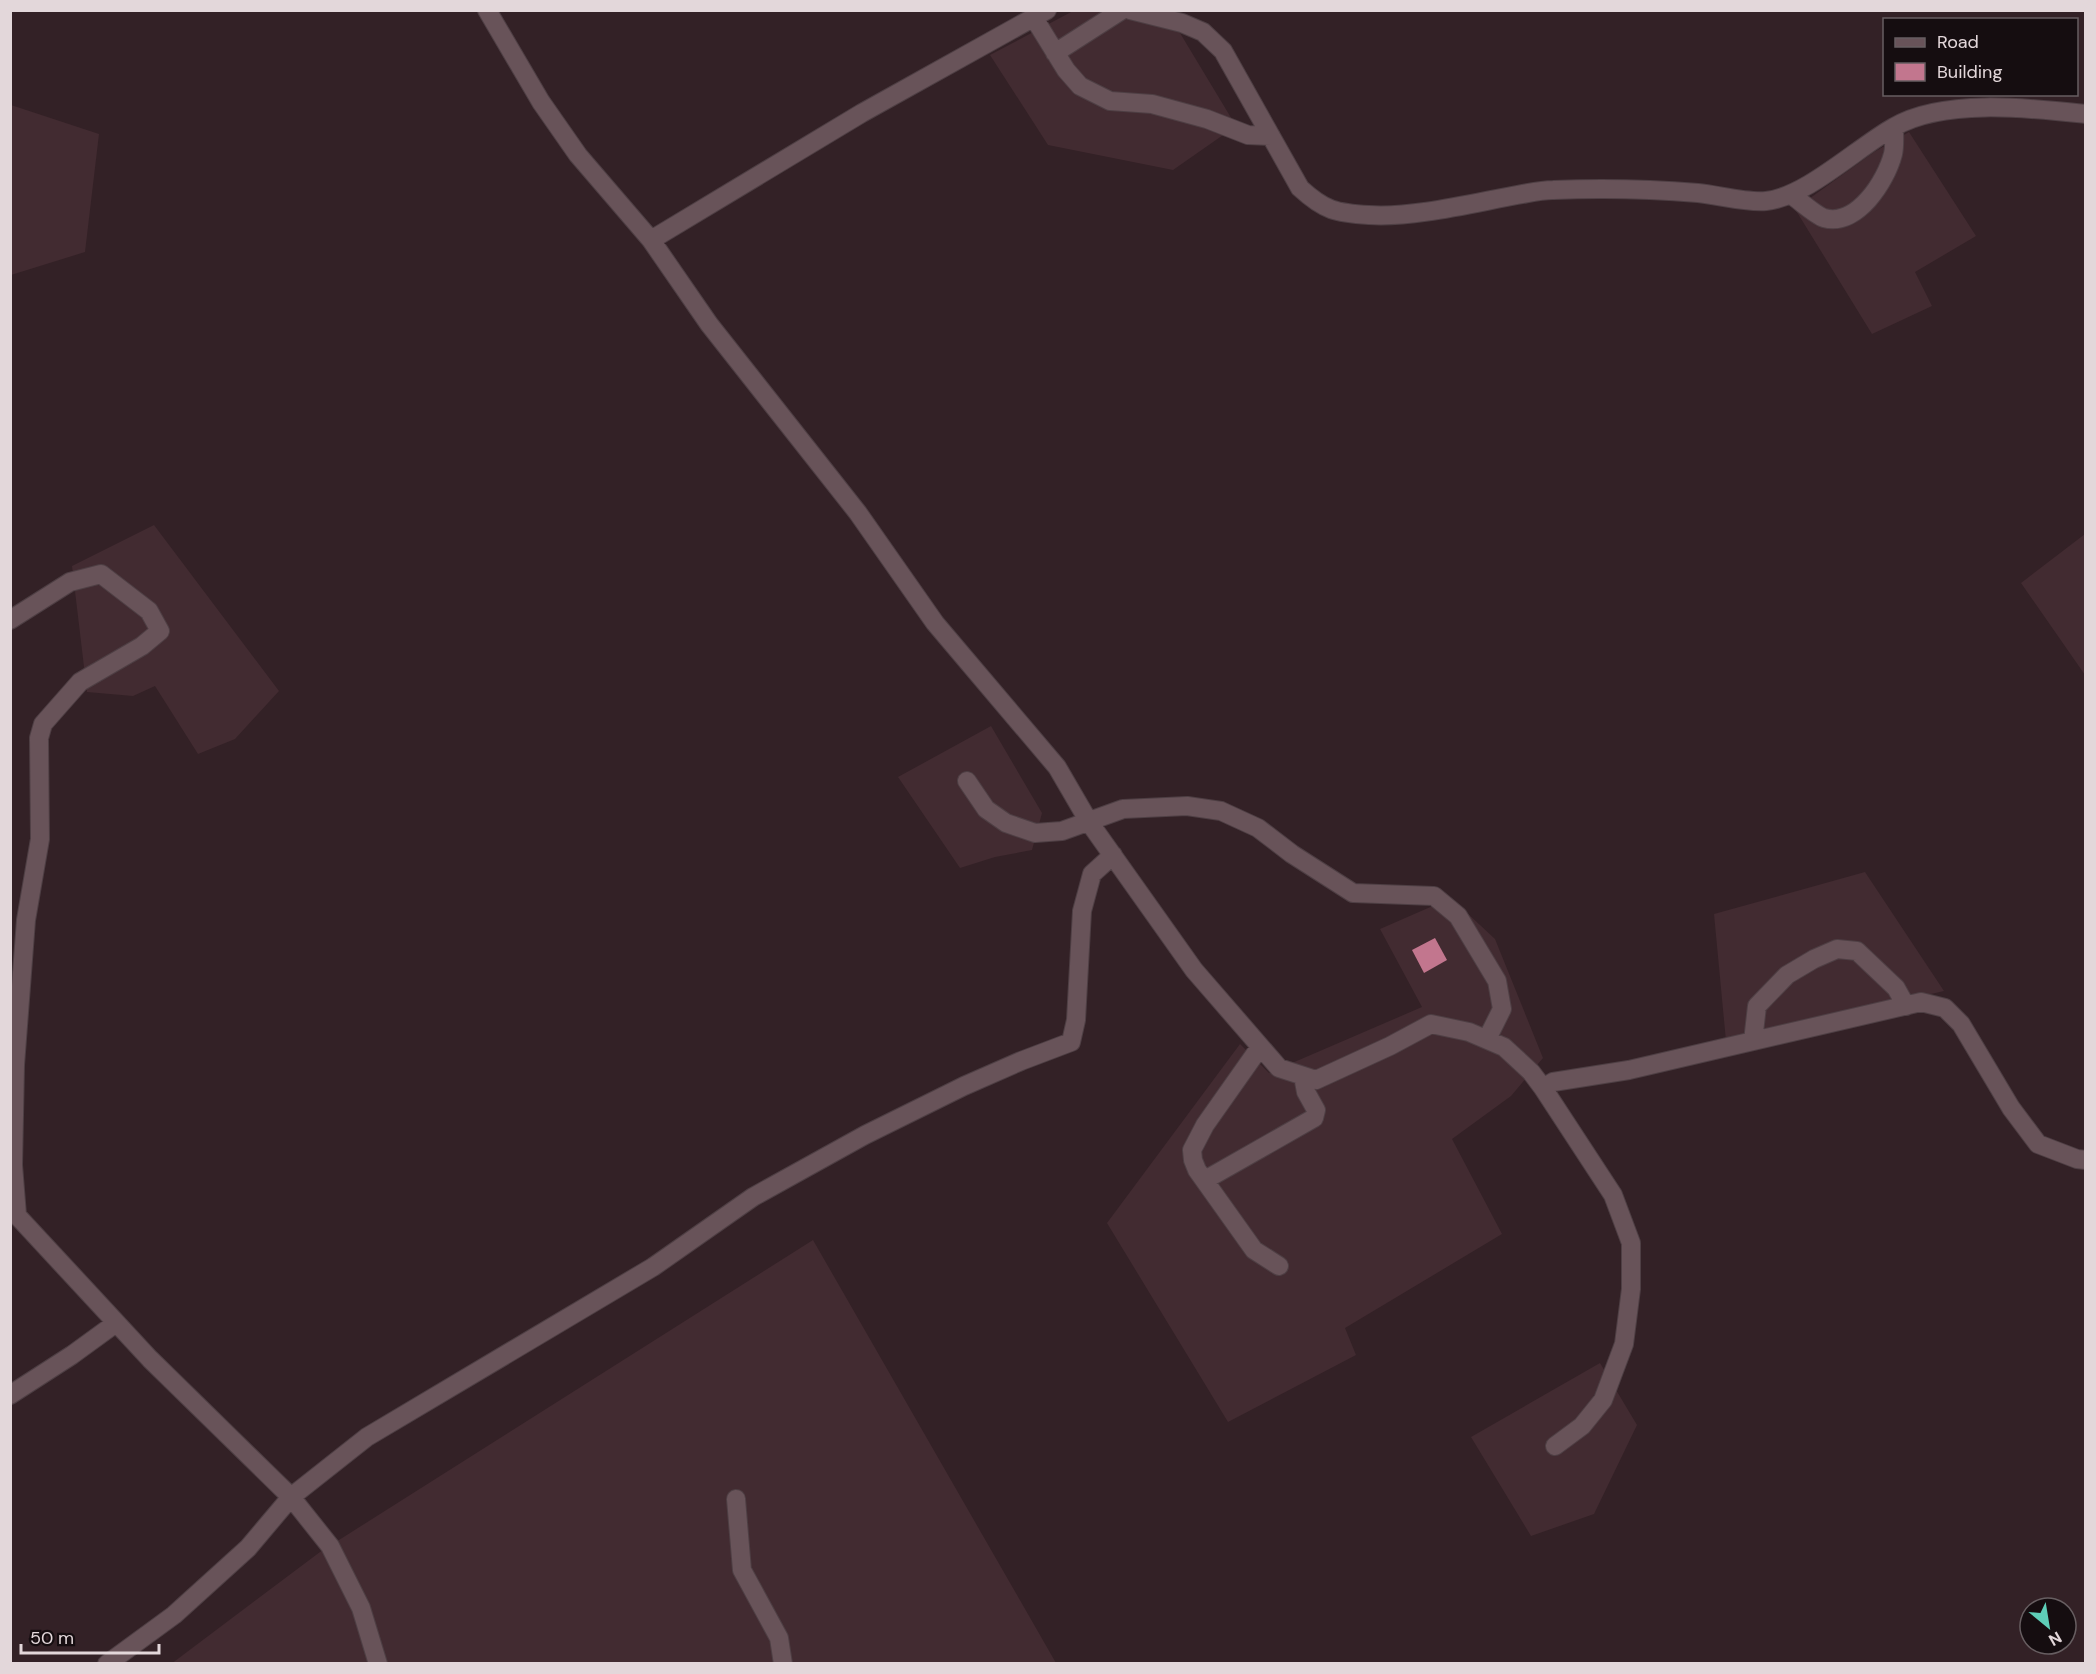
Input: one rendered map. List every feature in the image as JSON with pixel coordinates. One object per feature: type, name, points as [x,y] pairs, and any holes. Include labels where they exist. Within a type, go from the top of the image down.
[{"type":"lane","points":[[488,10],[541,102],[578,155],[651,240],[709,324],[858,513],[935,623],[1057,767],[1089,822],[1194,970],[1279,1068],[1316,1080],[1390,1046],[1431,1024],[1469,1032],[1504,1047],[1531,1072],[1543,1088],[1613,1195],[1631,1243],[1631,1289],[1624,1344],[1603,1400],[1582,1426],[1555,1446]]},
{"type":"lane","points":[[1055,52],[1122,10]]},
{"type":"lane","points":[[1130,10],[1182,23],[1203,32],[1223,51],[1300,188],[1316,203],[1333,212],[1372,215],[1406,213],[1551,190],[1699,193],[1765,201],[1790,195],[1894,127],[1915,117],[1948,109],[1985,108],[2085,114]]},
{"type":"lane","points":[[651,240],[862,113],[1041,14],[1055,52],[1066,70],[1080,86],[1110,101],[1152,104],[1207,119],[1248,135],[1271,136]]},
{"type":"lane","points":[[1790,195],[1824,218],[1840,218],[1862,207],[1876,191],[1887,171],[1894,153],[1894,127]]},
{"type":"lane","points":[[10,620],[70,582],[101,574],[149,611],[160,631],[142,646],[80,682],[43,724],[39,738],[40,839],[26,920],[15,1065],[14,1211],[150,1359],[291,1497],[330,1546],[361,1608],[378,1664]]},
{"type":"lane","points":[[967,781],[986,809],[1006,823],[1035,833],[1062,831],[1123,809],[1188,806],[1221,811],[1258,828],[1292,854],[1353,893],[1434,896],[1458,916],[1497,981],[1502,1009],[1486,1040]]},
{"type":"lane","points":[[106,1664],[174,1615],[248,1548],[291,1497],[368,1437],[653,1267],[753,1197],[866,1135],[954,1091],[1071,1042],[1076,1020],[1082,911],[1092,874],[1113,855]]},
{"type":"lane","points":[[1753,1041],[1757,1006],[1787,975],[1837,949],[1857,951],[1896,988],[1905,1006]]},
{"type":"lane","points":[[1543,1088],[1553,1082],[1629,1070],[1921,1002],[1945,1008],[1961,1024],[2011,1108],[2038,1144],[2085,1160]]},
{"type":"lane","points":[[1260,1047],[1205,1125],[1192,1150],[1197,1170],[1254,1250],[1279,1266]]},
{"type":"lane","points":[[1205,1180],[1314,1118],[1316,1110],[1306,1092],[1303,1076]]},
{"type":"lane","points":[[10,1395],[116,1323]]},
{"type":"lane","points":[[736,1499],[742,1570],[779,1638],[783,1664]]},
{"type":"shaded area","points":[[1073,11],[1160,11],[1180,33],[1236,126],[1173,170],[1048,145],[990,55]]},
{"type":"shaded area","points":[[11,105],[99,134],[85,252],[11,275]]},
{"type":"shaded area","points":[[1909,132],[1976,236],[1915,272],[1932,306],[1872,334],[1795,209],[1874,152]]},
{"type":"shaded area","points":[[154,525],[279,691],[235,739],[198,754],[155,686],[133,696],[87,692],[72,566]]},
{"type":"shaded area","points":[[2085,534],[2085,675],[2021,583]]},
{"type":"shaded area","points":[[991,726],[1042,813],[1032,850],[995,857],[960,868],[898,777]]},
{"type":"shaded area","points":[[1865,872],[1944,991],[1726,1041],[1714,914]]},
{"type":"shaded area","points":[[1451,898],[1495,939],[1543,1058],[1511,1096],[1452,1139],[1502,1234],[1345,1328],[1356,1355],[1228,1422],[1107,1223],[1240,1044],[1269,1073],[1422,1007],[1380,929]]},
{"type":"shaded area","points":[[813,1240],[1056,1663],[171,1664],[320,1552]]},
{"type":"shaded area","points":[[1600,1363],[1637,1425],[1594,1514],[1531,1536],[1471,1437]]},
{"type":"building","points":[[1435,938],[1447,960],[1424,973],[1412,950]]}]
